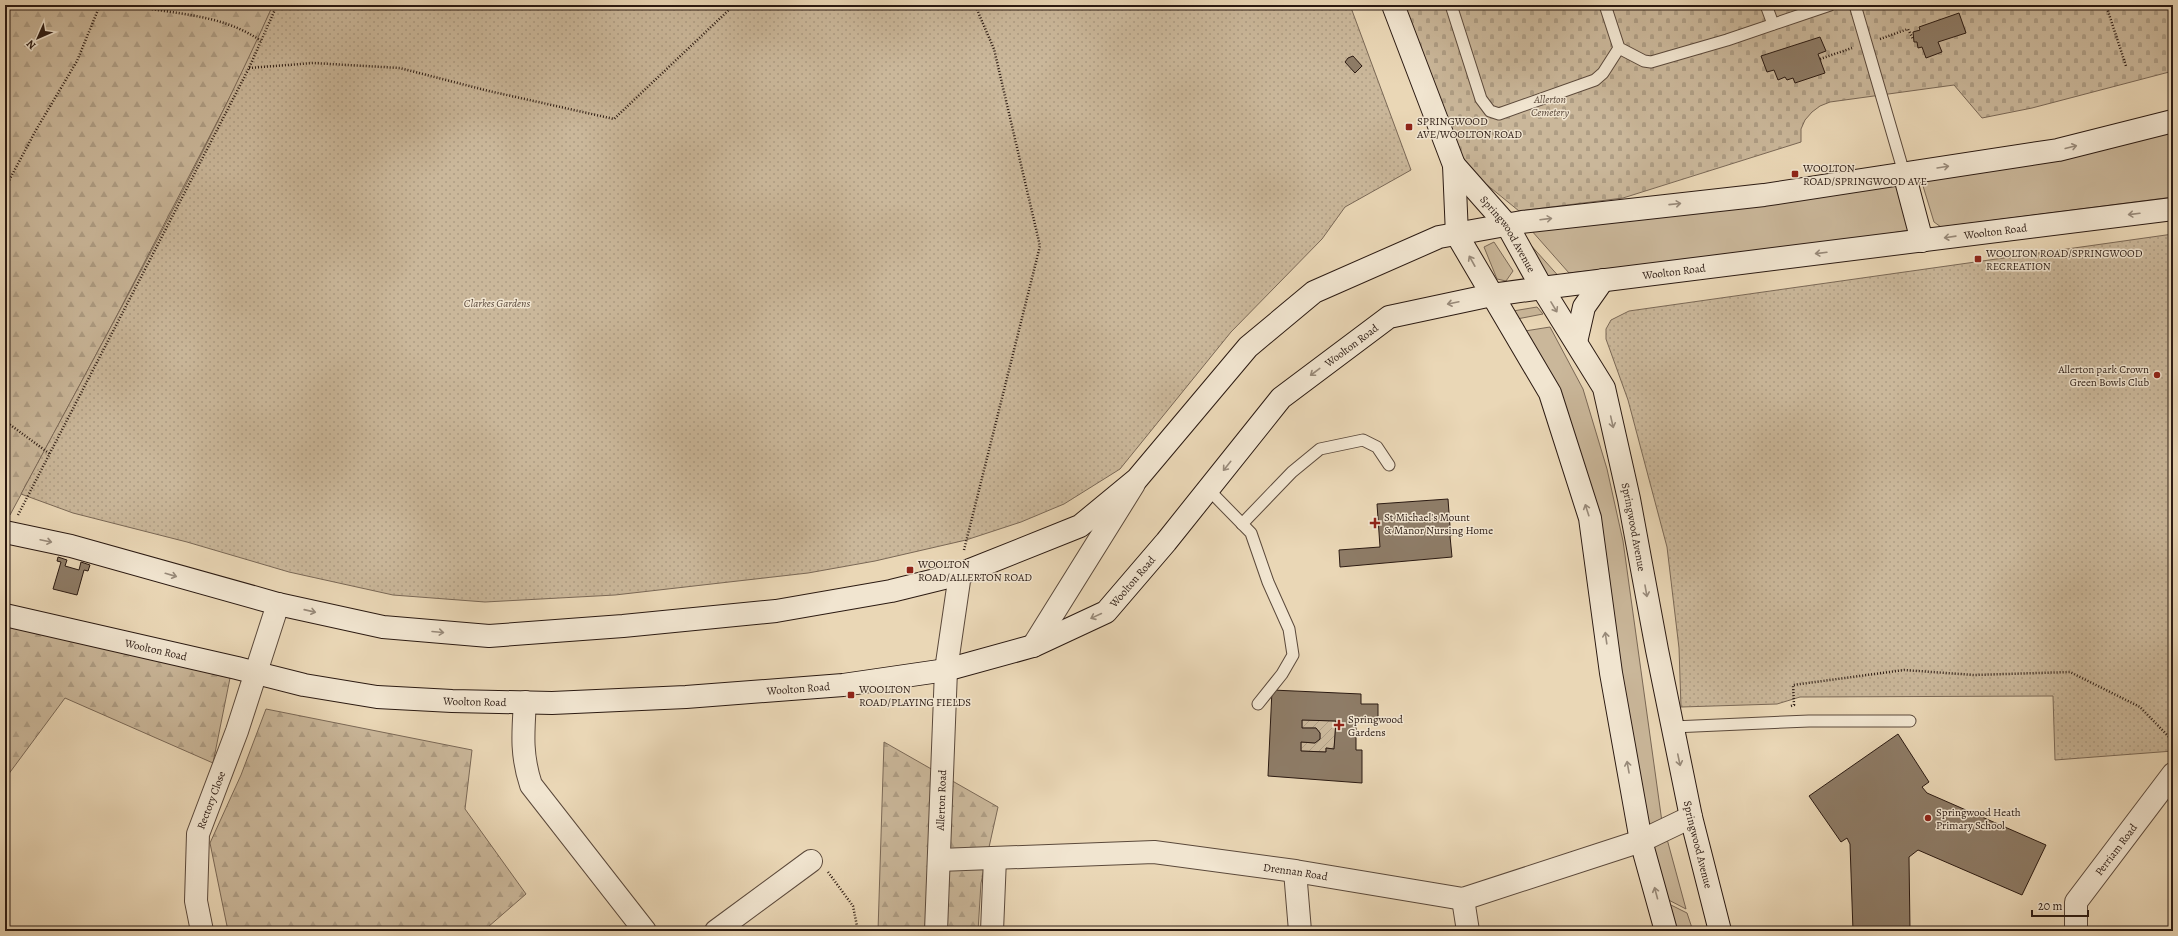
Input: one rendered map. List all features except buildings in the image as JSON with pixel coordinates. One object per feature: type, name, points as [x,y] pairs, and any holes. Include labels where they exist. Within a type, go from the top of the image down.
[{"type":"main road","name":"Springwood Avenue","points":[[1393,5],[1454,164],[1457,234],[1550,393],[1590,518],[1611,672],[1641,841],[1666,931]]},
{"type":"main road","points":[[1033,646],[1137,479],[1248,347],[1314,292],[1439,237],[1507,225],[1764,195],[2058,150],[2173,121]]},
{"type":"main road","name":"Springwood Avenue","points":[[1454,164],[1507,225],[1542,288],[1604,388],[1630,499],[1691,817],[1720,931]]},
{"type":"main road","points":[[1904,173],[1922,241]]},
{"type":"main road","name":"Woolton Road","points":[[5,615],[257,673],[304,686],[377,697],[452,701],[599,702],[843,685],[946,670],[1033,646],[1106,612],[1281,398],[1389,317],[1492,295],[1542,288],[2173,209]]},
{"type":"main road","points":[[1576,342],[1584,307],[1603,280]]},
{"type":"main road","points":[[6,532],[71,546],[278,604],[383,627],[489,636],[623,626],[776,612],[891,591],[960,574],[1080,526],[1137,479]]},
{"type":"main road","name":"Allerton Road","points":[[936,931],[940,860],[946,670],[960,574]]},
{"type":"main road","name":"Rectory Close","points":[[202,931],[196,900],[198,834],[215,792],[257,673],[278,604]]},
{"type":"main road","points":[[525,702],[523,742],[524,765],[531,784],[645,931]]},
{"type":"main road","name":"Perriam Road","points":[[2076,931],[2076,902],[2173,774]]},
{"type":"main road","name":"Drennan Road","points":[[940,860],[1154,852],[1295,871],[1464,899],[1641,841],[1691,817]]},
{"type":"main road","points":[[992,931],[995,858]]},
{"type":"main road","points":[[716,931],[811,861]]},
{"type":"main road","points":[[1295,871],[1300,931]]},
{"type":"main road","points":[[1464,899],[1468,931]]},
{"type":"lane","points":[[1451,5],[1481,99],[1490,111],[1499,114],[1595,80],[1603,73],[1619,48]]},
{"type":"lane","points":[[1605,5],[1619,48],[1644,61],[1651,62],[1830,5]]},
{"type":"lane","points":[[1766,5],[1772,24]]},
{"type":"lane","points":[[1855,5],[1904,173]]},
{"type":"lane","points":[[1242,524],[1292,472],[1320,449],[1363,440],[1377,447],[1389,465]]},
{"type":"lane","points":[[1208,489],[1250,533],[1268,582],[1289,629],[1293,655],[1282,674],[1258,704]]},
{"type":"lane","points":[[1673,727],[1809,721],[1910,721]]},
{"type":"path","points":[[5,188],[36,130],[77,61],[100,5]]},
{"type":"path","points":[[148,5],[151,9],[219,20],[249,32],[261,41]]},
{"type":"path","points":[[6,532],[50,454],[249,68],[277,5]]},
{"type":"path","points":[[249,68],[313,62],[400,68],[489,91],[614,118],[734,5]]},
{"type":"path","points":[[960,574],[966,540],[1040,246],[994,50],[975,5]]},
{"type":"path","points":[[2106,5],[2126,66]]},
{"type":"path","points":[[1820,58],[1908,30],[1913,38]]},
{"type":"path","points":[[5,421],[50,454]]},
{"type":"path","points":[[1787,707],[1794,705],[1793,685],[1904,670],[1974,675],[2070,672],[2140,707],[2172,740],[2173,758]]},
{"type":"path","points":[[811,861],[817,857],[853,906],[858,931]]},
{"type":"green space","points":[[5,5],[273,5],[244,70],[114,321],[10,515],[5,515]]},
{"type":"green space","name":"Clarkes Gardens","points":[[273,5],[1350,5],[1411,170],[1345,207],[1322,239],[1231,332],[1120,469],[1064,504],[1021,522],[966,540],[875,561],[808,573],[615,595],[485,602],[393,595],[289,572],[187,542],[73,513],[21,494],[183,190]]},
{"type":"green space","name":"Allerton Cemetery","points":[[1401,5],[2173,5],[2173,71],[2032,108],[1982,118],[1954,85],[1830,102],[1820,106],[1805,120],[1801,129],[1801,142],[1623,198],[1519,211],[1459,162]]},
{"type":"green space","points":[[2173,129],[2173,197],[1941,227],[1934,222],[1923,186],[1925,180]]},
{"type":"green space","points":[[1902,183],[1909,230],[1836,243],[1569,273],[1531,230]]},
{"type":"green space","points":[[2173,234],[2173,751],[2055,760],[2053,696],[1800,697],[1777,704],[1681,707],[1679,648],[1667,547],[1628,400],[1606,339],[1606,329],[1611,320],[1629,311]]},
{"type":"green space","points":[[1494,242],[1513,271],[1506,281],[1497,279],[1484,247]]},
{"type":"green space","points":[[1528,242],[1562,280],[1548,282]]},
{"type":"green space","points":[[1537,307],[1543,314],[1517,319],[1513,311]]},
{"type":"green space","points":[[1550,327],[1583,389],[1607,469],[1623,541],[1662,822],[1643,827],[1615,642],[1525,331]]},
{"type":"green space","points":[[5,622],[230,678],[213,763],[65,698],[5,779]]},
{"type":"green space","points":[[266,709],[472,750],[465,809],[526,894],[488,927],[488,931],[228,931],[210,843],[241,775]]},
{"type":"green space","points":[[1302,720],[1336,721],[1334,749],[1326,748],[1326,752],[1301,751],[1301,742],[1315,743],[1320,739],[1320,733],[1316,728],[1302,728]]},
{"type":"green space","points":[[884,742],[998,807],[981,883],[978,931],[878,931]]},
{"type":"green space","points":[[1667,839],[1686,909],[1659,895],[1647,842]]},
{"type":"green space","points":[[1659,899],[1687,913],[1693,931],[1669,931]]},
{"type":"place","name":"SPRINGWOOD AVE/WOOLTON ROAD","points":[[1409,127]]},
{"type":"place","name":"WOOLTON ROAD/SPRINGWOOD AVE","points":[[1795,174]]},
{"type":"place","name":"WOOLTON ROAD/SPRINGWOOD RECREATION","points":[[1978,259]]},
{"type":"place","name":"Allerton park Crown Green Bowls Club","points":[[2157,375]]},
{"type":"place","name":"St Michael's Mount & Manor Nursing Home","points":[[1375,523]]},
{"type":"place","name":"WOOLTON ROAD/ALLERTON ROAD","points":[[910,570]]},
{"type":"place","name":"WOOLTON ROAD/PLAYING FIELDS","points":[[851,695]]},
{"type":"place","name":"Springwood Gardens","points":[[1339,725]]},
{"type":"place","name":"Springwood Heath Primary School","points":[[1928,818]]}]
